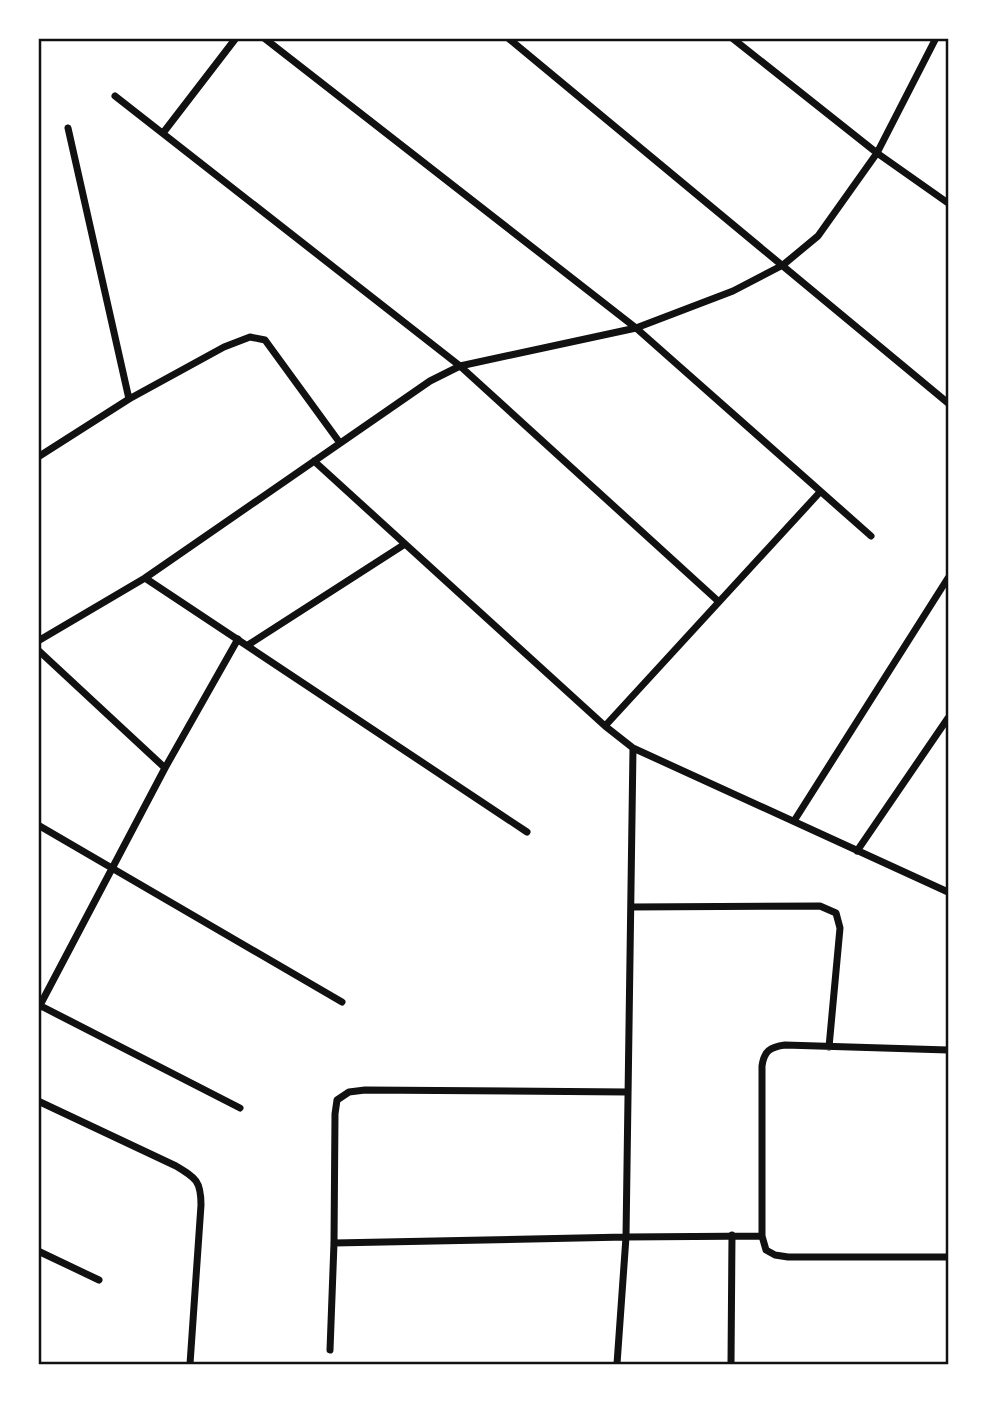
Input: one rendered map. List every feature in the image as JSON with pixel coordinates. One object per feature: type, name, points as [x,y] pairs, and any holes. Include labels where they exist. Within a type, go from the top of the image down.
[{"type":"street","points":[[163,133],[236,38]]},
{"type":"street","points":[[264,38],[636,328],[871,536]]},
{"type":"street","points":[[509,38],[948,403]]},
{"type":"street","points":[[732,38],[877,153],[948,203]]},
{"type":"street","points":[[38,641],[145,578],[430,381],[460,366],[636,328],[733,291],[783,265],[818,236],[877,153],[936,38]]},
{"type":"street","points":[[115,96],[460,366],[718,601]]},
{"type":"street","points":[[68,128],[129,399]]},
{"type":"street","points":[[38,457],[129,399],[225,347],[250,337],[265,340],[340,443]]},
{"type":"street","points":[[314,461],[605,726],[633,748],[927,880],[948,892]]},
{"type":"street","points":[[605,726],[820,492]]},
{"type":"street","points":[[248,645],[405,544]]},
{"type":"street","points":[[145,578],[527,832]]},
{"type":"street","points":[[794,821],[948,578]]},
{"type":"street","points":[[238,639],[165,768],[39,1006],[240,1108]]},
{"type":"street","points":[[38,650],[165,768]]},
{"type":"street","points":[[857,850],[948,718]]},
{"type":"street","points":[[617,1364],[626,1237],[633,748]]},
{"type":"street","points":[[38,825],[342,1002]]},
{"type":"street","points":[[631,907],[820,905],[836,913],[840,928],[829,1047]]},
{"type":"street","points":[[948,1050],[785,1045],[773,1047],[763,1056],[762,1066],[762,1236],[766,1250],[775,1255],[948,1257]]},
{"type":"street","points":[[330,1350],[337,1100],[349,1092],[365,1090],[627,1093]]},
{"type":"street","points":[[38,1101],[177,1166],[195,1178],[201,1190],[201,1205],[190,1364]]},
{"type":"street","points":[[732,1235],[732,1364]]},
{"type":"street","points":[[334,1243],[762,1236]]},
{"type":"street","points":[[38,1251],[99,1280]]}]
